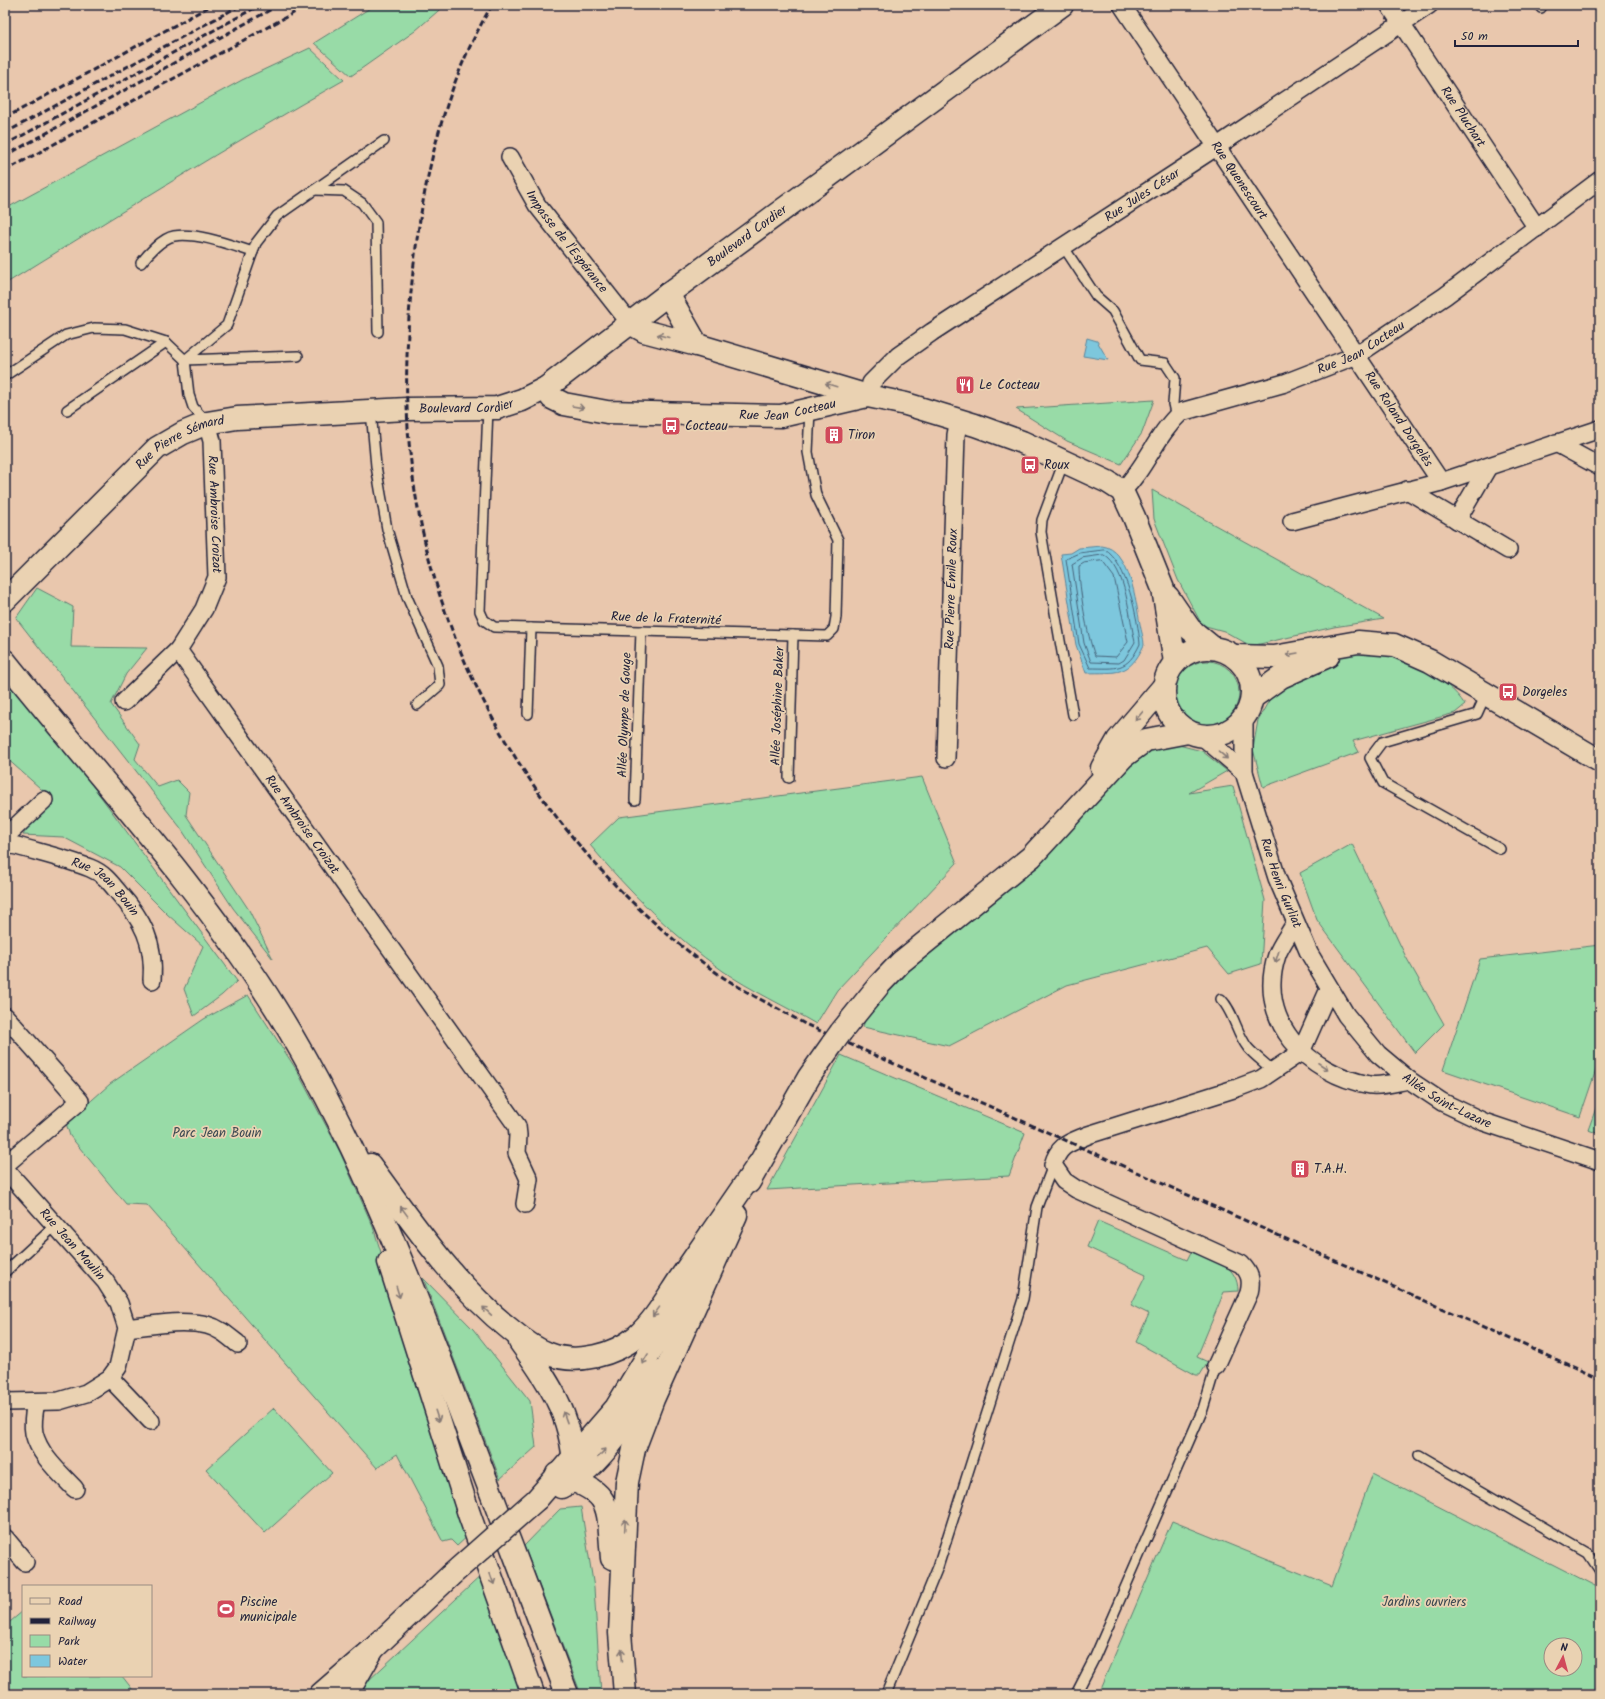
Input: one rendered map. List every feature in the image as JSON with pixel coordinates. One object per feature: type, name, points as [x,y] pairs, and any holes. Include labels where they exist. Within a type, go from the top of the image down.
[{"type":"main road","name":"Boulevard Cordier","points":[[412,409],[496,408],[522,400],[546,388],[630,322],[1062,5]]},
{"type":"main road","points":[[668,294],[697,344]]},
{"type":"main road","name":"Rue Jean Cocteau","points":[[630,322],[644,331],[697,344],[868,396],[906,404],[959,420],[1022,442],[1108,482],[1122,491]]},
{"type":"main road","name":"Rue Jean Cocteau","points":[[546,388],[552,398],[564,404],[607,412],[781,416],[868,396]]},
{"type":"main road","name":"Rue Pierre Sémard","points":[[5,600],[157,448],[183,433],[207,423],[237,418],[412,409]]},
{"type":"main road","points":[[1122,491],[1163,589],[1175,662]]},
{"type":"main road","points":[[1163,589],[1190,628],[1213,648]]},
{"type":"main road","points":[[1235,656],[1274,657],[1358,642],[1394,645],[1430,661],[1600,761]]},
{"type":"main road","points":[[1253,697],[1281,677],[1358,642]]},
{"type":"main road","points":[[566,1477],[575,1455],[616,1408],[672,1315],[696,1279],[758,1165],[809,1077],[837,1038],[879,985],[901,962],[1031,857],[1058,830],[1084,798],[1122,757],[1146,740],[1195,734],[1218,736],[1232,730],[1244,720],[1250,709],[1253,697],[1252,682],[1246,668],[1235,656],[1225,651],[1213,648],[1199,648],[1186,653],[1175,662],[1168,673],[1164,686],[1164,700],[1168,713],[1177,724],[1195,734]]},
{"type":"main road","points":[[11,669],[199,897],[243,957],[278,1012],[336,1117],[365,1174],[422,1311],[567,1694]]},
{"type":"main road","points":[[1084,798],[1118,740],[1164,686]]},
{"type":"main road","points":[[336,1117],[417,1229],[471,1295],[512,1331],[536,1349],[562,1358],[592,1356],[625,1345],[638,1335],[653,1317],[758,1165]]},
{"type":"main road","points":[[620,1633],[627,1482],[634,1449],[653,1399],[758,1165]]},
{"type":"main road","points":[[365,1174],[396,1288],[462,1492],[533,1694]]},
{"type":"main road","points":[[321,1694],[373,1649],[450,1576],[537,1499],[605,1450],[625,1426],[642,1397],[681,1322],[696,1279]]},
{"type":"main road","points":[[512,1331],[542,1371],[554,1391],[566,1421],[575,1455]]},
{"type":"main road","points":[[566,1477],[598,1493],[604,1500],[608,1511],[625,1694]]},
{"type":"main road","points":[[347,1694],[373,1649]]},
{"type":"street","name":"Rue Quenescourt","points":[[1122,5],[1356,355]]},
{"type":"street","name":"Rue Pluchart","points":[[1390,5],[1537,228]]},
{"type":"street","name":"Rue Jules César","points":[[868,396],[871,383],[898,356],[932,332],[1216,147],[1429,5]]},
{"type":"street","name":"Impasse de l'Espérance","points":[[510,157],[537,205],[630,322]]},
{"type":"street","name":"Rue Jean Cocteau","points":[[1122,491],[1133,480],[1168,424],[1181,412],[1285,383],[1356,355],[1445,296],[1600,180]]},
{"type":"street","name":"Rue Roland Dorgelès","points":[[1356,355],[1441,482]]},
{"type":"street","name":"Rue Pierre Émile Roux","points":[[946,758],[956,436],[959,420]]},
{"type":"street","name":"Rue Ambroise Croizat","points":[[207,423],[212,441],[217,577],[204,609],[178,650],[517,1126],[517,1153],[528,1179],[525,1204]]},
{"type":"street","name":"Rue Roland Dorgelès","points":[[1292,521],[1441,482],[1600,429]]},
{"type":"street","points":[[1556,443],[1600,467]]},
{"type":"street","points":[[1457,520],[1488,467]]},
{"type":"street","points":[[1407,490],[1508,550]]},
{"type":"street","points":[[124,702],[178,650]]},
{"type":"street","name":"Rue Henri Gurliat","points":[[1244,720],[1244,772],[1277,878],[1309,953],[1329,989]]},
{"type":"street","points":[[1195,734],[1244,772]]},
{"type":"street","points":[[5,837],[44,800]]},
{"type":"street","name":"Rue Jean Bouin","points":[[5,844],[17,846],[91,868],[104,876],[128,903],[145,929],[154,960],[152,980]]},
{"type":"street","points":[[1295,923],[1277,953],[1272,976],[1272,1000],[1280,1024],[1291,1041],[1302,1052],[1338,1076],[1371,1086],[1409,1080]]},
{"type":"street","points":[[1216,1366],[1248,1293],[1251,1283],[1249,1272],[1241,1264],[1076,1189],[1064,1181],[1053,1165],[1059,1150],[1068,1143],[1155,1112],[1237,1088],[1261,1079],[1302,1052],[1329,989]]},
{"type":"street","name":"Allée Saint-Lazare","points":[[1329,989],[1346,1015],[1378,1054],[1409,1080],[1442,1102],[1484,1122],[1600,1161]]},
{"type":"street","points":[[5,1016],[80,1101],[5,1165]]},
{"type":"street","name":"Rue Jean Moulin","points":[[5,1169],[105,1281],[119,1302],[127,1328]]},
{"type":"street","points":[[5,1402],[59,1401],[86,1393],[110,1378],[118,1367],[127,1328],[188,1322],[207,1325],[222,1332],[238,1344]]},
{"type":"street","points":[[110,1378],[151,1421]]},
{"type":"street","points":[[36,1402],[33,1418],[34,1433],[41,1450],[75,1489]]},
{"type":"street","points":[[5,1538],[25,1562]]},
{"type":"lane","points":[[185,360],[227,325],[256,243],[277,216],[384,142]]},
{"type":"lane","points":[[314,190],[344,192],[362,203],[376,222],[378,332]]},
{"type":"lane","points":[[141,263],[150,251],[173,236],[209,238],[253,252]]},
{"type":"lane","points":[[1063,246],[1096,296],[1113,311],[1140,360],[1165,363],[1176,378],[1173,404],[1176,417]]},
{"type":"lane","points":[[6,374],[66,335],[94,328],[125,329],[166,342],[185,360],[188,390],[193,407],[207,423]]},
{"type":"lane","points":[[67,410],[166,342]]},
{"type":"lane","points":[[185,360],[298,356]]},
{"type":"lane","name":"Rue de la Fraternité","points":[[488,408],[480,611],[484,620],[494,627],[827,636],[834,629],[836,617],[838,540],[816,495],[808,452],[810,409]]},
{"type":"lane","points":[[371,411],[376,466],[387,529],[407,597],[438,666],[440,685],[417,705]]},
{"type":"lane","points":[[1064,461],[1042,520],[1041,532],[1073,715]]},
{"type":"lane","points":[[528,714],[531,628]]},
{"type":"lane","name":"Allée Olympe de Gouge","points":[[635,800],[641,631]]},
{"type":"lane","name":"Allée Joséphine Baker","points":[[789,778],[793,635]]},
{"type":"lane","points":[[1486,694],[1477,714],[1382,742],[1370,758],[1383,783],[1500,849]]},
{"type":"lane","points":[[1221,999],[1227,1005],[1237,1030],[1248,1048],[1273,1071]]},
{"type":"lane","points":[[886,1694],[938,1567],[1023,1299],[1037,1207],[1053,1165]]},
{"type":"lane","points":[[5,1272],[55,1226]]},
{"type":"lane","points":[[1076,1694],[1094,1659],[1204,1409],[1216,1366]]},
{"type":"lane","points":[[1419,1455],[1588,1553],[1600,1571]]},
{"type":"green space","points":[[375,5],[445,5],[415,31],[351,76],[314,43]]},
{"type":"green space","points":[[310,48],[344,80],[131,206],[5,284],[5,209],[242,80]]},
{"type":"green space","points":[[1154,400],[1142,433],[1121,464],[1067,441],[1016,409]]},
{"type":"green space","points":[[1152,490],[1384,619],[1334,627],[1251,646],[1224,631],[1202,625],[1178,580],[1154,519]]},
{"type":"green space","points":[[37,588],[73,607],[71,647],[147,648],[126,674],[111,704],[140,744],[135,759],[158,787],[177,780],[189,792],[186,815],[249,910],[273,959],[233,908],[180,827],[16,618]]},
{"type":"green space","points":[[1375,650],[1412,665],[1436,678],[1457,694],[1465,705],[1455,713],[1353,741],[1359,752],[1263,787],[1253,749],[1258,720],[1280,681],[1342,656]]},
{"type":"green space","points":[[1201,661],[1213,661],[1230,670],[1237,681],[1239,693],[1237,705],[1230,716],[1213,725],[1201,725],[1189,720],[1180,711],[1175,699],[1175,687],[1180,675],[1189,666]]},
{"type":"green space","points":[[5,667],[237,981],[222,995],[194,1016],[184,989],[203,946],[167,914],[120,867],[63,837],[23,835],[49,796],[5,757]]},
{"type":"green space","points":[[1167,742],[1202,751],[1227,771],[1189,793],[1233,786],[1265,900],[1261,964],[1229,974],[1207,948],[1067,985],[949,1046],[863,1027],[868,1008],[957,925],[1061,842],[1119,775],[1147,747]]},
{"type":"green space","points":[[922,777],[957,863],[837,990],[816,1024],[745,985],[723,971],[687,943],[669,928],[620,880],[590,845],[619,817]]},
{"type":"green space","points":[[1352,844],[1406,957],[1444,1024],[1415,1053],[1317,920],[1300,873]]},
{"type":"green space","points":[[1600,945],[1600,1058],[1580,1117],[1443,1070],[1480,959]]},
{"type":"green space","name":"Parc Jean Bouin","points":[[248,995],[296,1069],[340,1152],[373,1227],[470,1534],[457,1546],[451,1540],[443,1542],[397,1454],[377,1468],[147,1205],[126,1204],[70,1136],[66,1123],[110,1084],[204,1019]]},
{"type":"green space","points":[[841,1055],[1025,1133],[1009,1176],[767,1190]]},
{"type":"green space","points":[[1600,1097],[1600,1134],[1588,1130]]},
{"type":"green space","points":[[1098,1221],[1187,1260],[1191,1252],[1197,1254],[1198,1251],[1225,1265],[1234,1276],[1238,1291],[1224,1292],[1197,1357],[1208,1362],[1200,1375],[1196,1375],[1136,1342],[1149,1314],[1131,1305],[1146,1275],[1087,1247]]},
{"type":"green space","points":[[423,1278],[473,1329],[530,1401],[536,1447],[500,1479]]},
{"type":"green space","points":[[274,1408],[332,1473],[265,1533],[206,1469]]},
{"type":"green space","name":"Jardins ouvriers","points":[[1373,1473],[1600,1589],[1600,1694],[1098,1694],[1172,1521],[1332,1586]]},
{"type":"green space","points":[[581,1507],[594,1588],[601,1694],[581,1694],[524,1546],[560,1509]]},
{"type":"green space","points":[[485,1572],[527,1694],[357,1694],[368,1681]]},
{"type":"green space","points":[[22,1612],[22,1677],[123,1677],[136,1694],[5,1694],[5,1626]]},
{"type":"water","points":[[1087,338],[1097,341],[1108,360],[1083,356]]},
{"type":"water","points":[[1102,546],[1112,549],[1119,556],[1125,566],[1134,590],[1144,645],[1133,663],[1121,671],[1086,673],[1076,645],[1061,554],[1071,553],[1079,548]]},
{"type":"railway","points":[[5,118],[212,5]]},
{"type":"railway","points":[[5,133],[241,5]]},
{"type":"railway","points":[[5,145],[260,5]]},
{"type":"railway","points":[[5,156],[279,5]]},
{"type":"railway","points":[[5,171],[308,5]]},
{"type":"railway","points":[[492,5],[475,36],[449,100],[438,134],[423,203],[417,237],[408,328],[407,413],[409,441],[416,497],[431,567],[454,636],[484,702],[520,765],[562,824],[609,879],[661,928],[727,980],[805,1024],[1600,1379]]},
{"type":"place","name":"Le Cocteau","points":[[965,385]]},
{"type":"place","name":"Cocteau","points":[[671,426]]},
{"type":"place","name":"Tiron","points":[[834,435]]},
{"type":"place","name":"Roux","points":[[1030,465]]},
{"type":"place","name":"Dorgeles","points":[[1508,692]]},
{"type":"place","name":"T.A.H.","points":[[1300,1169]]},
{"type":"place","name":"Piscine municipale","points":[[226,1609]]}]
